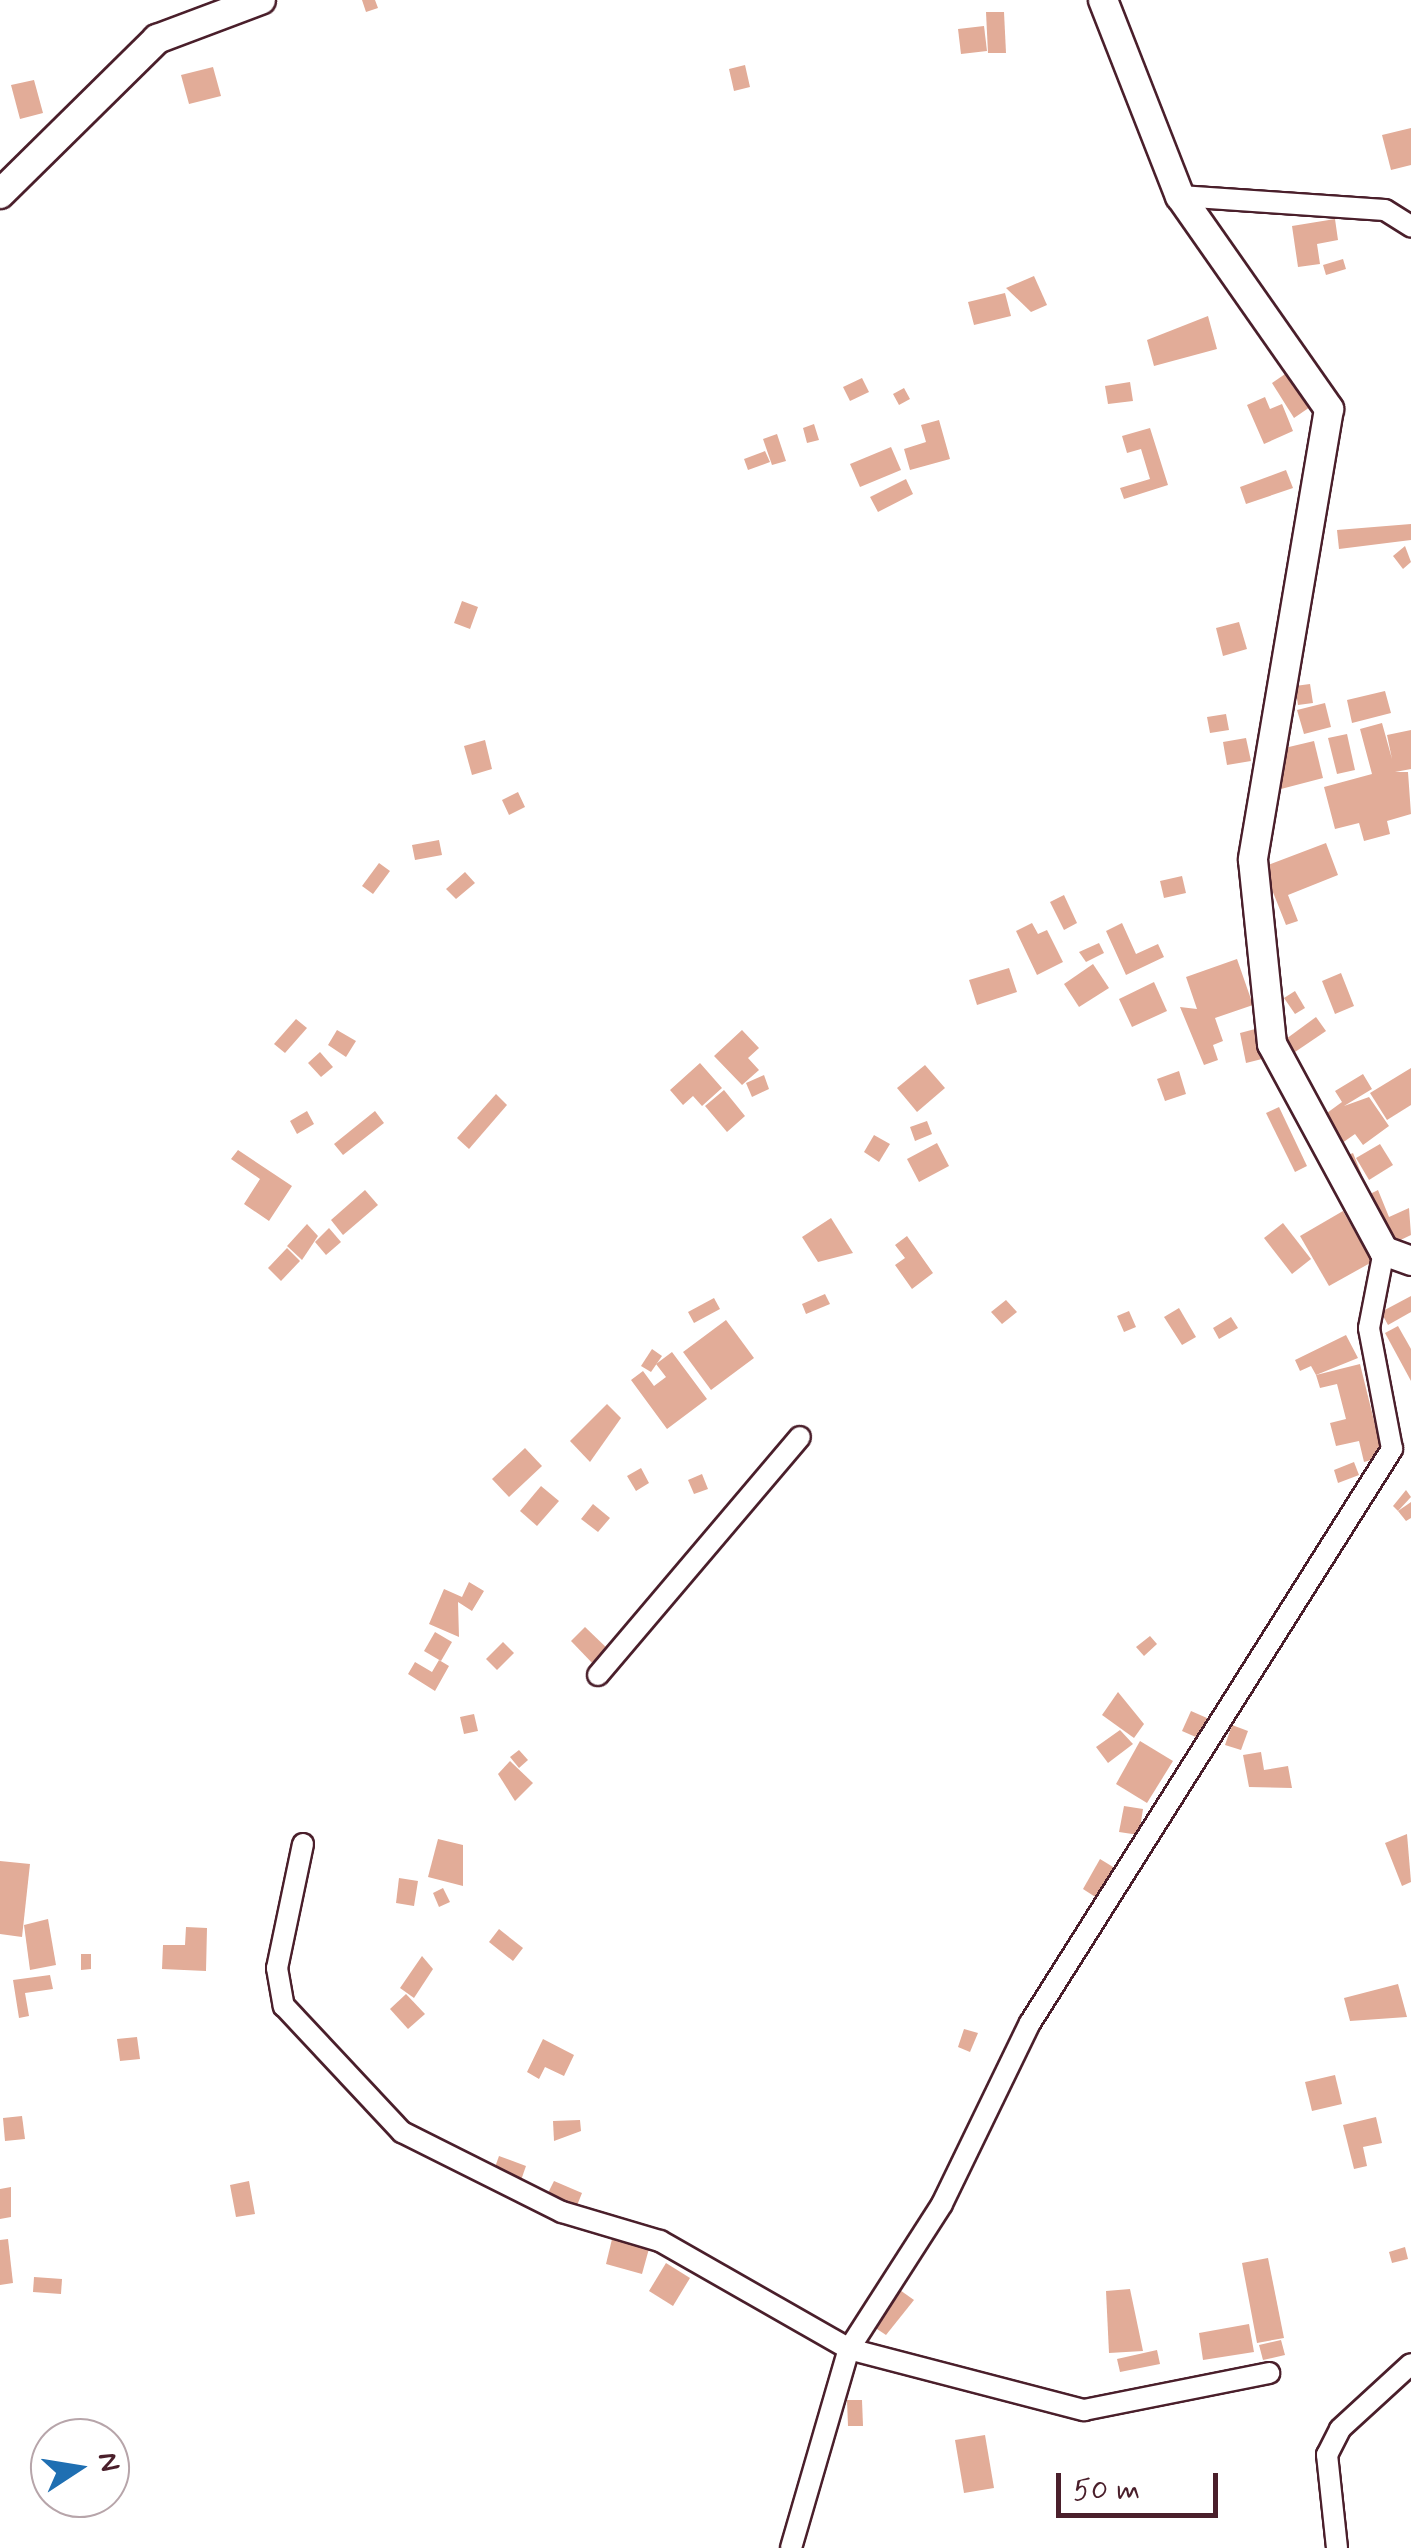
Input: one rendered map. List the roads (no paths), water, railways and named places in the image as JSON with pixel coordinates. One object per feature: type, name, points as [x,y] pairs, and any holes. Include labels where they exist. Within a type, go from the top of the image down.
[{"type":"street","points":[[0,194],[158,39],[261,0]]},
{"type":"street","points":[[792,2548],[849,2349],[942,2204],[1030,2023],[1392,1448],[1369,1328],[1384,1251],[1272,1044],[1252,860],[1330,409],[1180,196],[1102,0]]},
{"type":"street","points":[[1180,196],[1385,210],[1411,226]]},
{"type":"street","points":[[1384,1251],[1411,1261]]},
{"type":"street","points":[[598,1675],[800,1437]]},
{"type":"street","points":[[303,1844],[277,1968],[284,2006],[402,2132],[562,2212],[660,2241],[849,2349],[1084,2410],[1269,2373]]},
{"type":"street","points":[[1337,2548],[1328,2455],[1340,2429],[1411,2364]]}]
